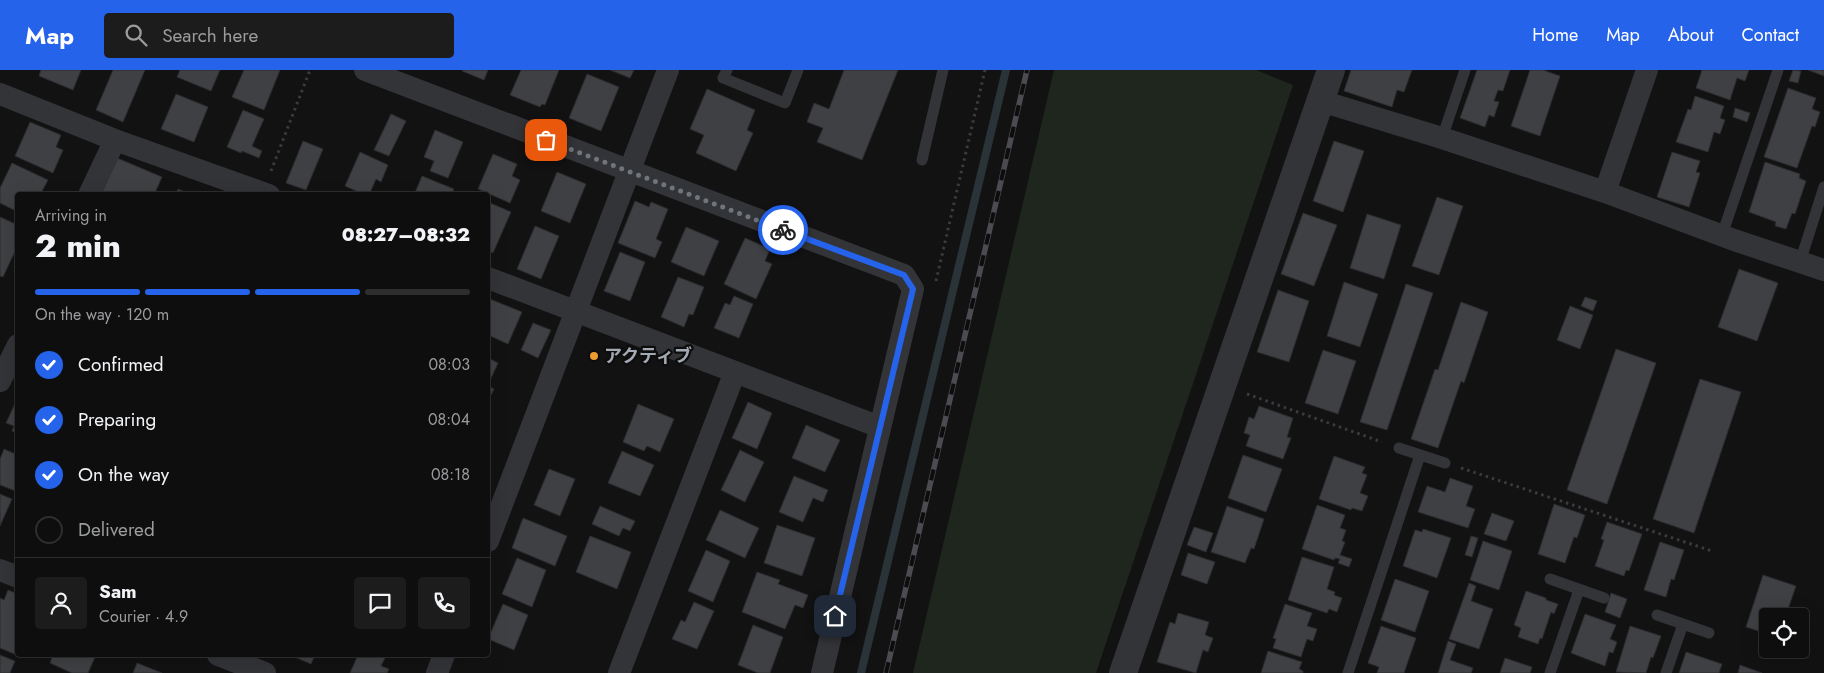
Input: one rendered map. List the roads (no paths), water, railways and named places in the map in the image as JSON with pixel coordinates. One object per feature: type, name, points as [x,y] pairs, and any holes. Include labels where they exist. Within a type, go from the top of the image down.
[{"type":"street","points":[[365,70],[904,275],[913,289],[822,673]]},
{"type":"street","points":[[490,536],[668,70]]},
{"type":"street","points":[[1129,671],[1223,385],[1331,70]]},
{"type":"street","points":[[1605,192],[1647,70]]},
{"type":"street","points":[[0,94],[115,140],[255,192]]},
{"type":"street","points":[[1321,101],[1442,138],[1605,192],[1824,270]]},
{"type":"street","points":[[90,192],[115,140]]},
{"type":"street","points":[[490,279],[880,427]]},
{"type":"street","points":[[0,381],[15,350]]},
{"type":"street","points":[[619,673],[735,372]]},
{"type":"street","points":[[0,570],[15,576]]},
{"type":"street","points":[[225,657],[259,666]]},
{"type":"street","points":[[437,673],[443,657]]},
{"type":"lane","points":[[727,70],[723,78],[785,102],[798,70]]},
{"type":"lane","points":[[922,160],[943,70]]},
{"type":"lane","points":[[1442,138],[1465,70]]},
{"type":"lane","points":[[1722,235],[1778,70]]},
{"type":"lane","points":[[1800,262],[1824,187]]},
{"type":"lane","points":[[1399,448],[1445,463]]},
{"type":"lane","points":[[1348,673],[1420,456]]},
{"type":"lane","points":[[1550,579],[1604,598]]},
{"type":"lane","points":[[1550,673],[1579,590]]},
{"type":"lane","points":[[1657,615],[1709,633]]},
{"type":"lane","points":[[1666,673],[1683,624]]},
{"type":"waterway","points":[[861,673],[1006,70]]},
{"type":"railway","points":[[886,673],[1027,70]]},
{"type":"place","name":"アクティブ","points":[[594,356]]}]
